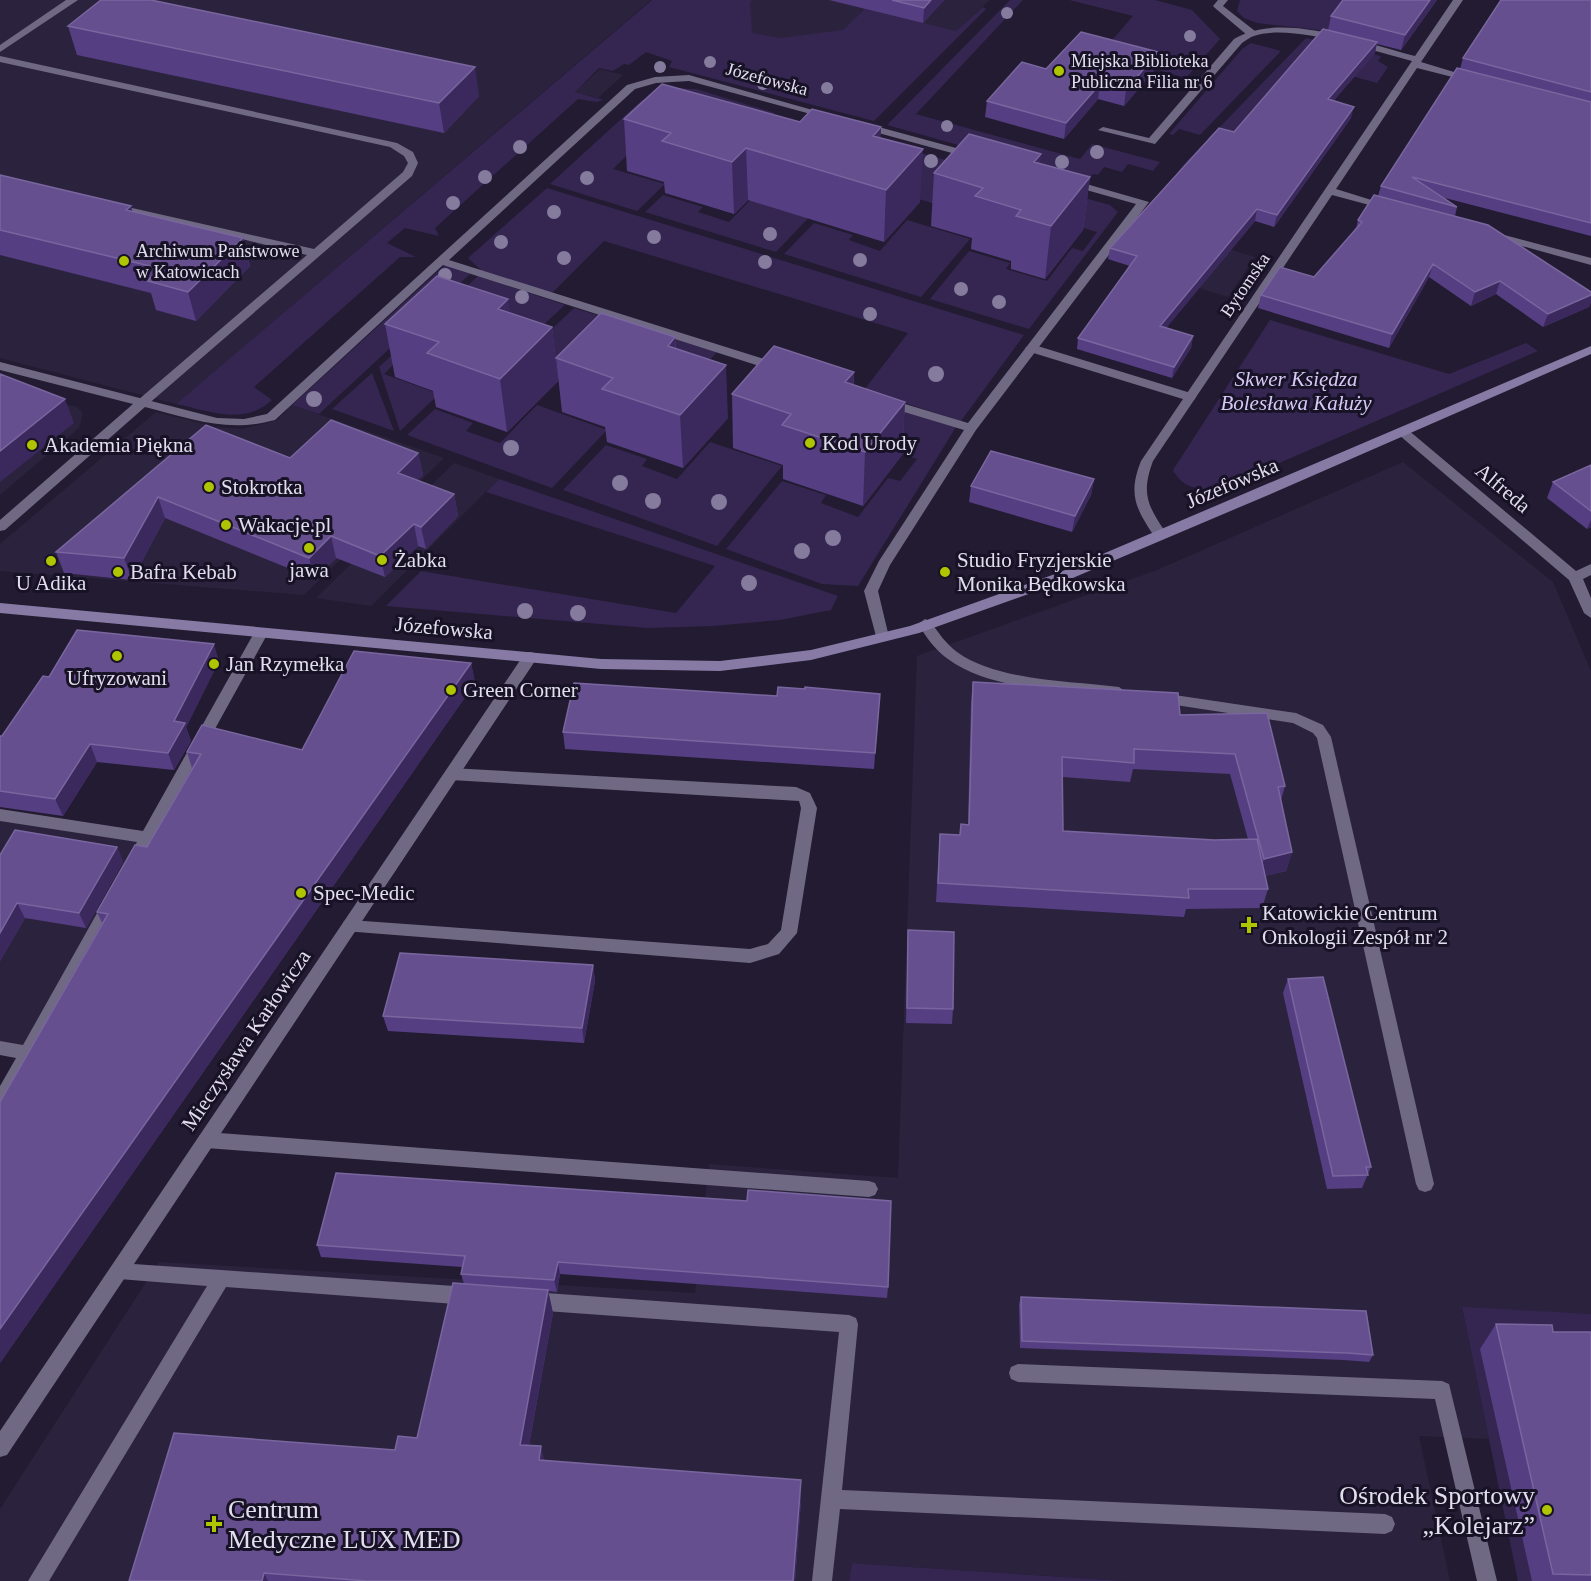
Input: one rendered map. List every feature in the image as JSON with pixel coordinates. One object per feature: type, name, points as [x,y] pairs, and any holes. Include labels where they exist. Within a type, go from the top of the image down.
[{"type":"street","points":[[0,49],[73,0]]},
{"type":"street","points":[[1223,0],[1218,6],[1251,33]]},
{"type":"street","name":"Bytomska","points":[[1161,536],[1138,498],[1139,479],[1147,461],[1458,0]]},
{"type":"street","points":[[1103,130],[1151,142],[1238,41],[1251,33],[1271,30],[1305,32],[1489,83]]},
{"type":"street","points":[[0,59],[393,145],[410,154],[413,163],[408,174],[0,527]]},
{"type":"street","name":"Józefowska","points":[[0,366],[217,422],[240,425],[271,417],[631,87],[644,82],[678,77],[689,78],[987,159]]},
{"type":"street","points":[[882,637],[871,591],[884,564],[971,429],[1143,202],[1053,178]]},
{"type":"street","points":[[1330,191],[1402,210]]},
{"type":"street","points":[[101,202],[315,254]]},
{"type":"street","points":[[1480,232],[1591,262]]},
{"type":"street","points":[[441,261],[788,371]]},
{"type":"street","points":[[1031,348],[1190,397]]},
{"type":"street","name":"Józefowska","points":[[0,608],[648,666],[758,663],[882,637],[1054,580],[1591,350]]},
{"type":"street","points":[[871,397],[971,429]]},
{"type":"street","name":"Alfreda","points":[[1403,432],[1575,577],[1591,613]]},
{"type":"street","points":[[1575,577],[1591,569]]},
{"type":"street","points":[[926,624],[954,657],[980,669],[1022,679],[1296,718],[1318,729],[1324,737],[1425,1184]]},
{"type":"street","points":[[0,1102],[261,633]]},
{"type":"street","name":"Mieczysława Karłowicza","points":[[0,1448],[530,657]]},
{"type":"street","points":[[350,926],[750,956],[773,949],[789,933],[809,808],[805,797],[796,793],[451,774]]},
{"type":"street","points":[[0,815],[148,838]]},
{"type":"street","points":[[0,1048],[27,1053]]},
{"type":"street","points":[[206,1140],[868,1190]]},
{"type":"street","points":[[119,1271],[493,1298]]},
{"type":"street","points":[[38,1581],[221,1279]]},
{"type":"street","points":[[517,1300],[849,1324],[822,1581]]},
{"type":"street","points":[[1018,1373],[1442,1390],[1487,1581]]},
{"type":"street","points":[[831,1499],[1385,1524]]},
{"type":"shaded area","points":[[0,0],[651,0],[176,404],[0,358]]},
{"type":"shaded area","points":[[702,0],[990,0],[893,89],[679,33]]},
{"type":"shaded area","points":[[600,69],[623,75],[598,98],[575,92]]},
{"type":"shaded area","points":[[1158,197],[1158,227],[1255,257],[1228,297],[1110,260]]},
{"type":"shaded area","points":[[0,388],[77,407],[83,413],[79,428],[0,495]]},
{"type":"shaded area","points":[[292,405],[444,458],[304,595],[0,571],[0,544],[156,412],[216,427],[242,429],[277,420]]},
{"type":"shaded area","points":[[1403,462],[1553,582],[1591,671],[1591,1314],[1462,1308],[1489,1439],[1419,1436],[1450,1581],[1125,1581],[852,1563],[849,1581],[0,1581],[0,1509],[159,1262],[695,1293],[709,1164],[898,1178],[917,656],[1157,570]]},
{"type":"shaded area","points":[[454,463],[499,479],[371,606],[316,598]]},
{"type":"shaded area","points":[[0,818],[143,840],[25,1047],[0,1043]]},
{"type":"green space","points":[[652,0],[752,0],[750,3],[752,33],[781,38],[843,30],[865,9],[956,31],[983,7],[986,9],[874,121],[669,67],[672,61],[646,52],[629,65],[624,64],[613,71],[599,68],[575,92],[604,100],[596,102],[578,99],[435,228],[439,236],[405,228],[387,243],[416,257],[400,257],[254,387],[272,400],[250,413],[238,415],[213,413],[176,404]]},
{"type":"green space","points":[[1010,0],[1023,0],[916,114],[1080,159],[1092,144],[1160,162],[1153,171],[1128,164],[1122,172],[1104,167],[1098,175],[1093,174],[1087,181],[887,125]]},
{"type":"green space","points":[[1069,0],[1155,0],[1192,10],[1220,39],[1186,78],[1101,53],[1133,16]]},
{"type":"green space","points":[[1240,0],[1351,0],[1328,31],[1257,23],[1244,18],[1237,11]]},
{"type":"green space","points":[[1306,38],[1381,56],[1378,61],[1388,67],[1377,83],[1304,63],[1190,191],[1158,197],[1185,163]]},
{"type":"green space","points":[[1251,43],[1281,51],[1200,135],[1179,129],[1173,135],[1169,134],[1242,49]]},
{"type":"green space","points":[[675,88],[696,89],[775,113],[734,153],[631,151],[613,169],[665,184],[637,211],[550,184],[642,100]]},
{"type":"green space","points":[[917,152],[1053,190],[945,207],[882,188]]},
{"type":"green space","points":[[547,188],[1024,335],[961,421],[864,390],[908,333],[604,241],[552,293],[482,271],[468,258]]},
{"type":"green space","points":[[1060,191],[1110,205],[1118,212],[1029,329],[930,299],[969,251],[1010,263],[1006,269],[1047,281],[1072,248],[1083,251],[1097,232],[1040,215]]},
{"type":"green space","points":[[757,193],[815,211],[776,252],[645,212],[663,195],[703,207],[698,212],[729,222]]},
{"type":"green space","points":[[907,220],[970,239],[921,297],[784,254],[814,223],[853,235],[849,240],[880,251]]},
{"type":"green space","points":[[445,265],[470,274],[319,414],[292,405]]},
{"type":"green space","points":[[478,276],[565,305],[517,349],[405,353],[384,374],[439,394],[400,431],[379,367]]},
{"type":"green space","points":[[574,308],[717,352],[682,390],[582,387],[515,364]]},
{"type":"green space","name":"Skwer Księdza Bolesława Kałuży","points":[[1270,320],[1449,374],[1526,343],[1538,351],[1219,489],[1192,487],[1181,481],[1173,470]]},
{"type":"green space","points":[[372,373],[394,431],[332,409]]},
{"type":"green space","points":[[880,404],[956,427],[858,586],[822,584],[726,549],[782,481],[826,495],[821,503],[858,517],[888,478],[900,481],[917,459],[854,437]]},
{"type":"green space","points":[[537,405],[607,430],[552,488],[407,435],[435,409],[473,423],[466,431],[500,443]]},
{"type":"green space","points":[[710,442],[782,466],[717,546],[563,490],[606,445],[647,459],[642,466],[677,479]]},
{"type":"green space","points":[[499,479],[838,596],[831,610],[780,620],[713,626],[648,628],[386,606],[421,571],[676,613],[715,566],[486,492]]},
{"type":"green space","name":"Ośrodek Sportowy „Kolejarz”","points":[[1462,1307],[1591,1314],[1591,1581],[1518,1581]]},
{"type":"green space","points":[[852,1563],[880,1565],[1125,1581],[849,1581]]},
{"type":"building","points":[[101,0],[151,0],[475,67],[439,103],[68,26]]},
{"type":"building","points":[[892,0],[931,0],[924,8]]},
{"type":"building","points":[[1343,0],[1430,0],[1405,35],[1331,16]]},
{"type":"building","points":[[1501,0],[1591,0],[1591,92],[1463,58]]},
{"type":"building","points":[[1323,29],[1377,42],[1328,99],[1354,107],[1277,215],[1257,209],[1160,326],[1193,336],[1174,367],[1078,338],[1137,256],[1110,248],[1219,128],[1234,132]]},
{"type":"building","points":[[1081,32],[1158,52],[1126,90],[1100,84],[1066,123],[987,101],[1022,62],[1046,69]]},
{"type":"building","points":[[1457,68],[1591,102],[1591,223],[1412,177],[1457,207],[1381,186]]},
{"type":"building","points":[[662,84],[800,122],[812,109],[881,127],[873,136],[923,149],[886,190],[746,148],[732,162],[662,141],[671,133],[624,119]]},
{"type":"building","points":[[969,134],[1041,154],[1034,162],[1090,177],[1051,226],[1016,216],[1021,210],[975,196],[983,188],[934,173]]},
{"type":"building","points":[[0,175],[131,206],[126,210],[243,238],[188,292],[148,281],[158,268],[0,230]]},
{"type":"building","points":[[1374,195],[1488,225],[1591,292],[1591,295],[1548,314],[1500,281],[1475,292],[1433,264],[1392,334],[1261,295],[1280,267],[1314,277],[1362,222],[1358,220]]},
{"type":"building","points":[[437,276],[508,299],[498,309],[552,327],[500,379],[427,353],[439,342],[385,324]]},
{"type":"building","points":[[601,313],[675,337],[668,346],[726,365],[680,415],[602,389],[613,378],[556,358]]},
{"type":"building","points":[[774,346],[854,372],[845,382],[905,402],[865,452],[782,425],[791,414],[732,394]]},
{"type":"building","points":[[0,374],[65,399],[0,451]]},
{"type":"building","points":[[331,420],[418,453],[398,473],[454,494],[421,527],[414,524],[380,556],[331,536],[309,558],[158,497],[124,558],[56,552],[206,425],[290,458]]},
{"type":"building","points":[[991,451],[1094,479],[1075,516],[971,486]]},
{"type":"building","points":[[1591,465],[1591,511],[1553,482]]},
{"type":"building","points":[[77,630],[214,644],[174,721],[185,723],[168,753],[90,744],[55,799],[0,791],[0,736],[43,676],[49,677]]},
{"type":"building","points":[[354,651],[471,663],[0,1329],[0,1102],[108,914],[97,912],[135,845],[147,847],[201,754],[187,752],[202,725],[302,750]]},
{"type":"building","points":[[973,682],[1178,693],[1180,715],[1267,713],[1285,786],[1278,787],[1292,852],[1264,859],[1235,754],[1134,749],[1134,763],[1062,757],[1063,831],[1214,840],[1257,839],[1268,889],[1188,889],[1189,898],[938,883],[940,834],[960,835],[961,824],[969,825]]},
{"type":"building","points":[[574,683],[777,696],[778,687],[805,689],[805,687],[880,694],[875,753],[563,732]]},
{"type":"building","points":[[15,830],[117,847],[79,913],[17,903],[0,933],[0,855]]},
{"type":"building","points":[[908,930],[954,932],[953,1009],[907,1008]]},
{"type":"building","points":[[400,953],[593,965],[582,1028],[383,1016]]},
{"type":"building","points":[[1323,977],[1371,1167],[1366,1167],[1368,1175],[1333,1176],[1288,979]]},
{"type":"building","points":[[336,1173],[747,1201],[748,1190],[891,1201],[888,1287],[558,1262],[554,1280],[461,1274],[465,1256],[317,1245]]},
{"type":"building","points":[[453,1283],[548,1290],[520,1445],[541,1446],[539,1460],[801,1480],[793,1581],[367,1581],[264,1573],[262,1581],[129,1581],[174,1433],[395,1450],[398,1436],[417,1438]]},
{"type":"building","points":[[1021,1297],[1366,1311],[1373,1355],[1022,1341]]},
{"type":"building","points":[[1496,1324],[1552,1325],[1553,1332],[1591,1332],[1591,1575],[1553,1574]]},
{"type":"place","name":"Miejska Biblioteka Publiczna Filia nr 6","points":[[1059,71]]},
{"type":"place","name":"Archiwum Państwowe w Katowicach","points":[[124,261]]},
{"type":"place","name":"Kod Urody","points":[[810,443]]},
{"type":"place","name":"Akademia Piękna","points":[[32,445]]},
{"type":"place","name":"Stokrotka","points":[[209,487]]},
{"type":"place","name":"Wakacje.pl","points":[[226,525]]},
{"type":"place","name":"jawa","points":[[309,548]]},
{"type":"place","name":"Żabka","points":[[382,560]]},
{"type":"place","name":"U Adika","points":[[51,561]]},
{"type":"place","name":"Bafra Kebab","points":[[118,572]]},
{"type":"place","name":"Studio Fryzjerskie Monika Będkowska","points":[[945,572]]},
{"type":"place","name":"Ufryzowani","points":[[117,656]]},
{"type":"place","name":"Jan Rzymełka","points":[[214,664]]},
{"type":"place","name":"Green Corner","points":[[451,690]]},
{"type":"place","name":"Spec-Medic","points":[[301,893]]},
{"type":"place","name":"Katowickie Centrum Onkologii Zespół nr 2","points":[[1249,925]]},
{"type":"place","name":"Ośrodek Sportowy „Kolejarz”","points":[[1547,1510]]},
{"type":"place","name":"Centrum Medyczne LUX MED","points":[[214,1524]]}]
